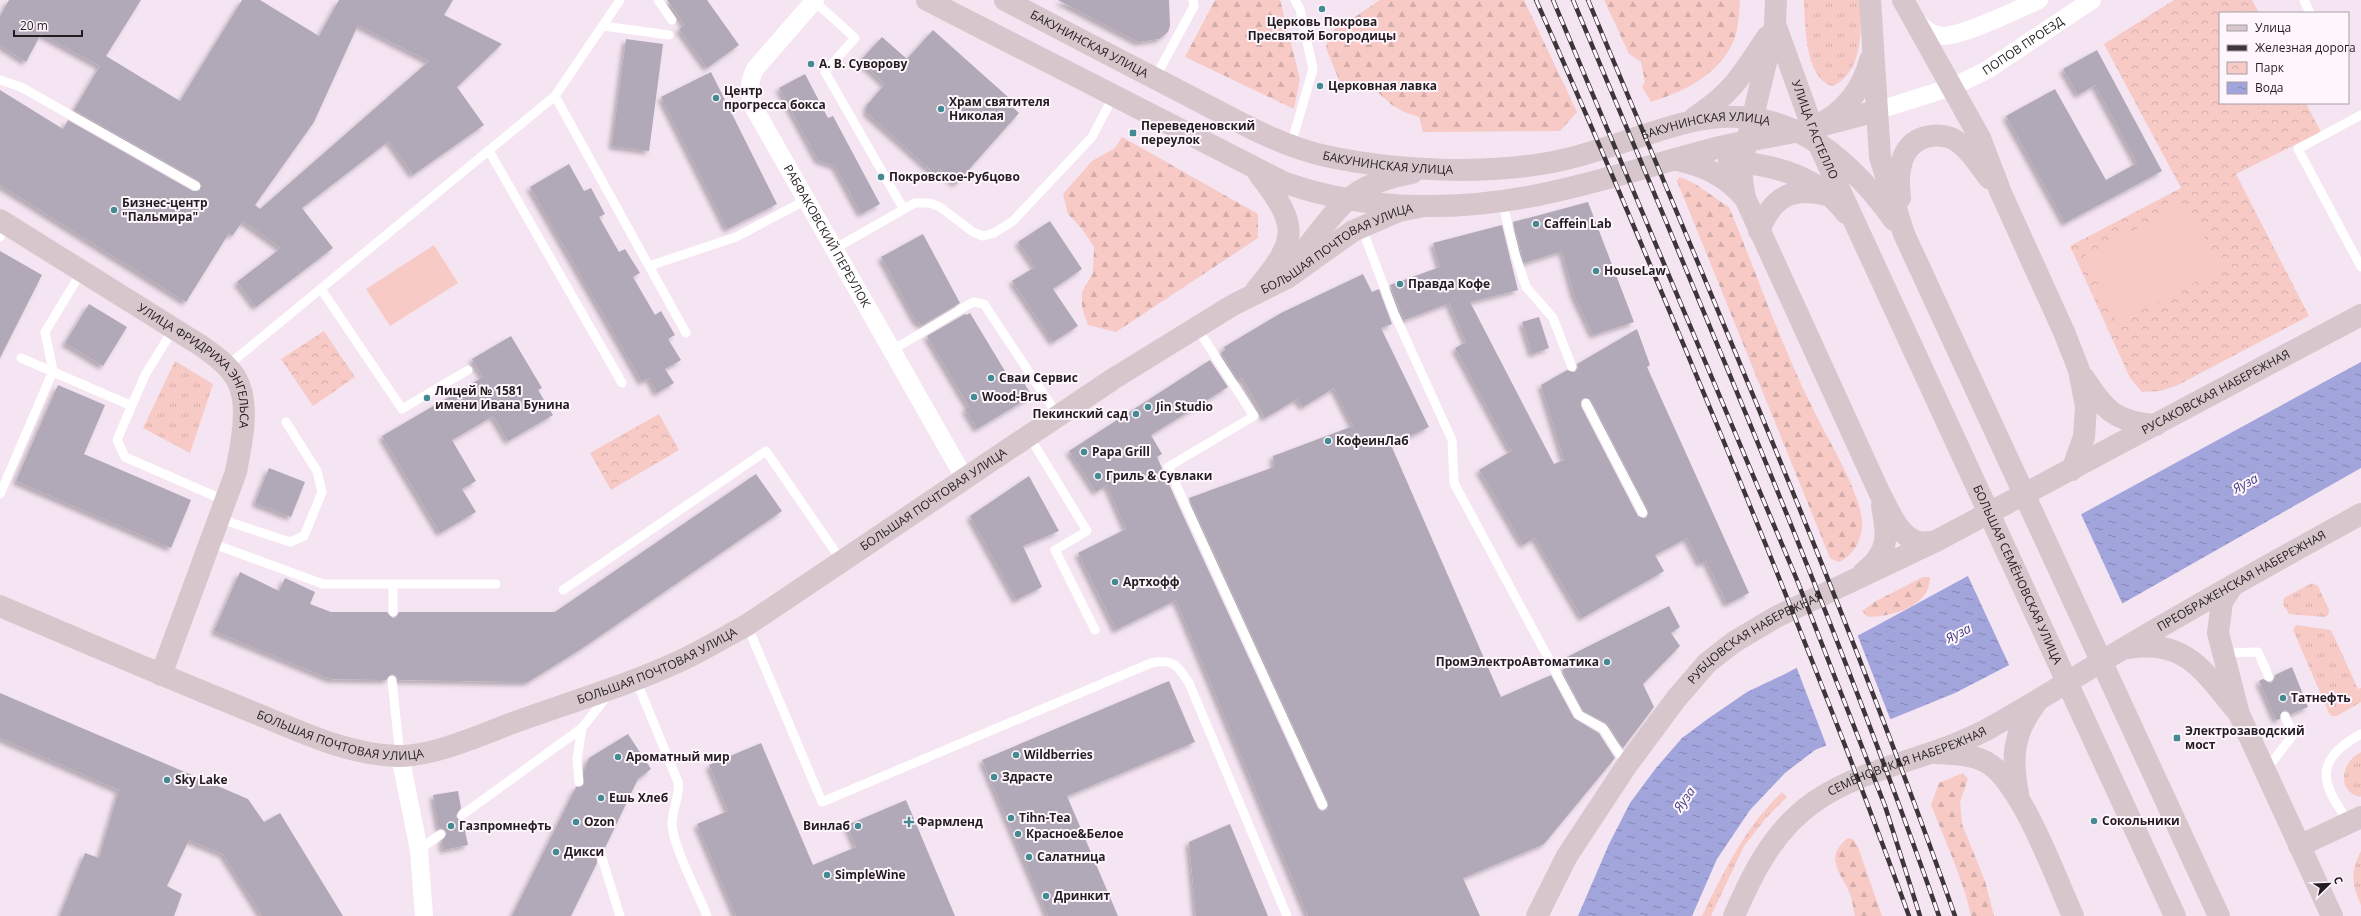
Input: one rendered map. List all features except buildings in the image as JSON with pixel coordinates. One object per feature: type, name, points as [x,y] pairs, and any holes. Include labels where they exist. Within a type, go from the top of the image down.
[{"type":"main road","name":"БАКУНИНСКАЯ УЛИЦА","points":[[927,0],[1282,182],[1308,192],[1348,200],[1424,206],[1502,201],[1556,191],[1676,159],[1745,152],[1809,134],[1876,111]]},
{"type":"main road","name":"БАКУНИНСКАЯ УЛИЦА","points":[[1005,0],[1240,122],[1291,145],[1328,157],[1427,170],[1518,167],[1553,162],[1688,122],[1717,116],[1754,117],[1809,134],[1838,157],[1872,189],[1904,234]]},
{"type":"main road","name":"УЛИЦА ГАСТЕЛЛО","points":[[1776,0],[1775,24],[1809,134],[1862,233]]},
{"type":"main road","points":[[1870,0],[1880,157],[1904,234],[2219,916]]},
{"type":"main road","points":[[1903,0],[1980,138],[2001,193],[2064,332],[2079,370],[2098,401],[2117,416],[2132,423],[2156,426]]},
{"type":"main road","name":"УЛИЦА ГАСТЕЛЛО","points":[[1688,122],[1717,103],[1736,84],[1750,66],[1775,24]]},
{"type":"main road","points":[[1775,24],[1745,152],[1742,180],[1745,198],[1759,232],[1880,494],[1899,528],[1910,538],[1919,542],[1936,542]]},
{"type":"main road","points":[[1809,134],[1835,115],[1855,96],[1866,76],[1873,50]]},
{"type":"main road","points":[[1904,234],[1898,184],[1901,161],[1908,148],[1921,138],[1934,135],[1950,138],[1962,146],[2001,193]]},
{"type":"main road","name":"БАКУНИНСКАЯ УЛИЦА","points":[[1745,152],[1765,164],[1789,170],[1810,180],[1842,208],[1862,233]]},
{"type":"main road","points":[[1676,159],[1698,164],[1718,173],[1733,184],[1745,198]]},
{"type":"main road","points":[[1252,296],[1279,260],[1287,246],[1290,227],[1286,212],[1278,198],[1253,166]]},
{"type":"main road","name":"БОЛЬШАЯ ПОЧТОВАЯ УЛИЦА","points":[[1252,296],[1300,256],[1348,200],[1364,188],[1391,177],[1427,170]]},
{"type":"main road","points":[[1759,232],[1765,215],[1777,201],[1787,196],[1810,190],[1828,195]]},
{"type":"main road","name":"БОЛЬШАЯ ПОЧТОВАЯ УЛИЦА","points":[[0,606],[161,675],[311,736],[354,750],[375,754],[400,756],[443,747],[615,686],[679,661],[747,624],[1058,416],[1196,328],[1287,278],[1361,226],[1399,211],[1424,206]]},
{"type":"main road","name":"УЛИЦА ФРИДРИХА ЭНГЕЛЬСА","points":[[2,227],[82,271],[200,345],[227,366],[236,379],[242,395],[242,439],[236,472],[161,675]]},
{"type":"main road","name":"БОЛЬШАЯ СЕМЁНОВСКАЯ УЛИЦА","points":[[1862,233],[2175,916]]},
{"type":"main road","name":"РУСАКОВСКАЯ НАБЕРЕЖНАЯ","points":[[2072,470],[2361,315]]},
{"type":"main road","points":[[2072,470],[2084,437],[2086,407],[2079,370]]},
{"type":"main road","name":"РУБЦОВСКАЯ НАБЕРЕЖНАЯ","points":[[1537,916],[1567,856],[1627,764],[1676,699],[1707,663],[1734,642],[1776,617],[1936,542],[2072,470]]},
{"type":"main road","points":[[1850,582],[1874,564],[1885,540],[1887,533],[1880,494]]},
{"type":"main road","name":"ПРЕОБРАЖЕНСКАЯ НАБЕРЕЖНАЯ","points":[[2122,649],[2361,514]]},
{"type":"main road","points":[[2233,585],[2222,602],[2218,633],[2239,714],[2332,916]]},
{"type":"main road","points":[[2122,649],[2148,645],[2171,649],[2187,657],[2207,675],[2239,714]]},
{"type":"main road","name":"СЕМЁНОВСКАЯ НАБЕРЕЖНАЯ","points":[[1734,916],[1751,877],[1777,835],[1813,802],[1856,778],[1933,753],[1985,730],[2122,649]]},
{"type":"main road","points":[[2019,799],[2013,770],[2016,738],[2024,718],[2041,698]]},
{"type":"main road","points":[[1933,753],[1967,755],[1985,762],[2001,775],[2019,799],[2073,916]]},
{"type":"main road","points":[[2299,846],[2356,820]]},
{"type":"street","name":"РАБФАКОВСКИЙ ПЕРЕУЛОК","points":[[815,0],[755,69],[749,86],[754,108],[964,479]]},
{"type":"street","points":[[1913,19],[1930,32],[1943,36],[1973,27],[2039,0]]},
{"type":"street","name":"ПОПОВ ПРОЕЗД","points":[[1876,111],[1952,87],[1987,70],[2092,0]]},
{"type":"street","points":[[400,756],[419,850],[424,916]]},
{"type":"lane","points":[[227,366],[555,96],[620,0]]},
{"type":"lane","points":[[658,0],[672,20]]},
{"type":"lane","points":[[815,0],[855,38],[825,72],[903,208]]},
{"type":"lane","points":[[1155,78],[1194,6],[1193,0]]},
{"type":"lane","points":[[1291,145],[1313,69],[1300,9],[1295,0]]},
{"type":"lane","points":[[2304,0],[2310,12]]},
{"type":"lane","points":[[603,26],[669,35]]},
{"type":"lane","points":[[0,80],[21,87],[196,186]]},
{"type":"lane","points":[[834,249],[903,208],[915,203],[930,203],[940,207],[973,232],[983,236],[994,233],[1013,221],[1092,137],[1114,95]]},
{"type":"lane","points":[[555,96],[686,333]]},
{"type":"lane","points":[[2361,115],[2298,149],[2361,268]]},
{"type":"lane","points":[[489,151],[622,383]]},
{"type":"lane","points":[[650,266],[736,237],[806,200]]},
{"type":"lane","points":[[1502,201],[1516,257],[1526,287],[1553,318],[1572,367]]},
{"type":"lane","points":[[1361,226],[1394,313],[1452,440],[1454,483],[1579,715],[1603,728],[1627,764]]},
{"type":"lane","points":[[0,494],[53,372],[45,332],[82,271]]},
{"type":"lane","points":[[321,289],[402,409],[468,370]]},
{"type":"lane","points":[[891,350],[973,302],[984,304],[1058,416]]},
{"type":"lane","points":[[174,328],[145,375],[117,440],[125,457],[223,510],[290,542],[304,536],[322,492],[317,471],[286,422]]},
{"type":"lane","points":[[1196,328],[1254,416],[1168,467],[1322,805]]},
{"type":"lane","points":[[21,358],[132,406]]},
{"type":"lane","points":[[1586,403],[1643,513]]},
{"type":"lane","points":[[1029,436],[1087,532],[1055,550],[1094,630]]},
{"type":"lane","points":[[563,590],[766,450],[841,560]]},
{"type":"lane","points":[[211,543],[323,584],[496,584]]},
{"type":"lane","points":[[393,584],[393,612]]},
{"type":"lane","points":[[747,624],[822,802],[1151,663],[1162,661],[1171,662],[1179,667],[1189,683],[1287,916]]},
{"type":"lane","points":[[2224,653],[2258,652],[2269,677]]},
{"type":"lane","points":[[636,678],[678,782],[680,791],[672,818],[674,834],[707,916]]},
{"type":"lane","points":[[392,680],[400,756]]},
{"type":"lane","points":[[462,815],[582,728],[615,686]]},
{"type":"lane","points":[[2265,771],[2293,735],[2285,716]]},
{"type":"lane","points":[[579,782],[577,759],[582,728]]},
{"type":"lane","points":[[2356,820],[2329,792],[2325,779],[2326,768],[2330,758],[2343,744],[2361,734]]},
{"type":"lane","points":[[419,850],[440,834]]},
{"type":"lane","points":[[602,855],[620,916]]},
{"type":"green space","points":[[1215,0],[1280,0],[1300,79],[1294,109],[1185,57]]},
{"type":"green space","points":[[1380,0],[1524,0],[1577,112],[1560,131],[1423,132],[1419,117],[1404,112],[1392,105],[1374,89],[1364,87],[1344,92],[1326,48],[1329,35],[1341,22],[1352,19]]},
{"type":"green space","points":[[1604,0],[1740,0],[1736,34],[1731,47],[1723,59],[1703,78],[1678,92],[1651,102],[1642,87],[1645,82],[1641,62],[1629,54]]},
{"type":"green space","points":[[1804,0],[1860,0],[1861,24],[1859,48],[1856,59],[1851,70],[1844,79],[1834,86],[1824,82],[1817,74],[1812,63],[1806,36]]},
{"type":"green space","points":[[2174,0],[2252,0],[2258,12],[2219,12],[2219,104],[2307,104],[2321,132],[2236,174],[2309,316],[2178,385],[2160,391],[2142,392],[2130,378],[2070,246],[2181,188],[2104,44]]},
{"type":"green space","points":[[1122,137],[1258,214],[1258,238],[1116,332],[1088,325],[1082,308],[1082,292],[1093,273],[1094,247],[1082,229],[1068,214],[1063,194],[1092,161],[1115,148]]},
{"type":"green space","points":[[1679,177],[1698,186],[1729,207],[1789,357],[1855,493],[1860,508],[1862,521],[1861,533],[1853,551],[1843,560],[1838,562],[1830,558],[1677,181]]},
{"type":"green space","points":[[2187,203],[2220,269],[2117,323],[2084,256]]},
{"type":"green space","points":[[434,245],[458,283],[390,326],[366,289]]},
{"type":"green space","points":[[324,331],[355,377],[313,406],[281,359]]},
{"type":"green space","points":[[175,361],[213,384],[190,453],[143,428]]},
{"type":"green space","points":[[659,414],[679,450],[611,490],[590,453]]},
{"type":"green space","points":[[1923,577],[1930,577],[1929,587],[1917,602],[1908,608],[1888,615],[1868,617],[1862,611],[1876,601]]},
{"type":"green space","points":[[2312,583],[2318,586],[2329,610],[2328,615],[2325,617],[2289,614],[2283,604],[2284,598]]},
{"type":"green space","points":[[2296,625],[2331,630],[2358,689],[2361,688],[2361,702],[2337,716],[2332,716],[2329,713],[2293,630]]},
{"type":"green space","points":[[2361,752],[2360,797],[2352,794],[2347,789],[2344,782],[2344,776],[2349,762],[2354,756]]},
{"type":"green space","points":[[1963,773],[1968,779],[1960,802],[1962,824],[1985,881],[1994,916],[1971,916],[1959,874],[1931,805],[1939,783]]},
{"type":"green space","points":[[1782,792],[1787,797],[1766,818],[1744,846],[1711,916],[1702,916],[1736,850],[1757,820]]},
{"type":"green space","points":[[1848,838],[1853,839],[1858,847],[1882,916],[1855,916],[1851,897],[1835,860],[1836,853],[1840,846]]},
{"type":"green space","points":[[2361,851],[2361,905],[2354,884],[2354,872],[2357,858]]},
{"type":"water","name":"Яуза","points":[[2361,362],[2361,468],[2058,640],[1955,693],[1815,750],[1785,773],[1750,810],[1717,859],[1692,916],[1578,916],[1609,844],[1630,803],[1656,768],[1682,738],[1709,718],[1747,692],[1785,674],[1874,627]]},
{"type":"pier","points":[[2080,512],[2123,605],[2010,667],[1967,574]]},
{"type":"pier","points":[[1857,634],[1891,721],[1827,747],[1796,666]]},
{"type":"railway","points":[[1536,0],[1628,212],[1742,486],[1840,731],[1909,916]]},
{"type":"railway","points":[[1553,0],[1797,580],[1885,806],[1920,916]]},
{"type":"railway","points":[[1573,0],[1716,341],[1809,569],[1854,684],[1939,916]]},
{"type":"railway","points":[[1588,0],[1778,455],[1869,685],[1955,916]]},
{"type":"place","name":"Церковь Покрова Пресвятой Богородицы","points":[[1322,9]]},
{"type":"place","name":"А. В. Суворову","points":[[811,64]]},
{"type":"place","name":"Церковная лавка","points":[[1320,86]]},
{"type":"place","name":"Центр прогресса бокса","points":[[716,98]]},
{"type":"place","name":"Храм святителя Николая","points":[[941,109]]},
{"type":"place","name":"Переведеновский переулок","points":[[1133,133]]},
{"type":"place","name":"Покровское-Рубцово","points":[[881,177]]},
{"type":"place","name":"Бизнес-центр \"Пальмира\"","points":[[114,210]]},
{"type":"place","name":"Caffein Lab","points":[[1536,224]]},
{"type":"place","name":"HouseLaw","points":[[1596,271]]},
{"type":"place","name":"Правда Кофе","points":[[1400,284]]},
{"type":"place","name":"Сваи Сервис","points":[[991,378]]},
{"type":"place","name":"Wood-Brus","points":[[974,397]]},
{"type":"place","name":"Лицей № 1581 имени Ивана Бунина","points":[[427,398]]},
{"type":"place","name":"Jin Studio","points":[[1148,407]]},
{"type":"place","name":"Пекинский сад","points":[[1136,414]]},
{"type":"place","name":"КофеинЛаб","points":[[1328,441]]},
{"type":"place","name":"Papa Grill","points":[[1084,452]]},
{"type":"place","name":"Гриль & Сувлаки","points":[[1098,476]]},
{"type":"place","name":"Артхофф","points":[[1115,582]]},
{"type":"place","name":"ПромЭлектроАвтоматика","points":[[1607,662]]},
{"type":"place","name":"Татнефть","points":[[2283,698]]},
{"type":"place","name":"Электрозаводский мост","points":[[2177,738]]},
{"type":"place","name":"Wildberries","points":[[1016,755]]},
{"type":"place","name":"Ароматный мир","points":[[618,757]]},
{"type":"place","name":"Здрасте","points":[[994,777]]},
{"type":"place","name":"Sky Lake","points":[[167,780]]},
{"type":"place","name":"Ешь Хлеб","points":[[601,798]]},
{"type":"place","name":"Tihn-Tea","points":[[1011,818]]},
{"type":"place","name":"Сокольники","points":[[2094,821]]},
{"type":"place","name":"Ozon","points":[[576,822]]},
{"type":"place","name":"Фармленд","points":[[909,822]]},
{"type":"place","name":"Газпромнефть","points":[[451,826]]},
{"type":"place","name":"Винлаб","points":[[858,826]]},
{"type":"place","name":"Красное&Белое","points":[[1018,834]]},
{"type":"place","name":"Дикси","points":[[556,852]]},
{"type":"place","name":"Салатница","points":[[1029,857]]},
{"type":"place","name":"SimpleWine","points":[[827,875]]},
{"type":"place","name":"Дринкит","points":[[1046,896]]}]
